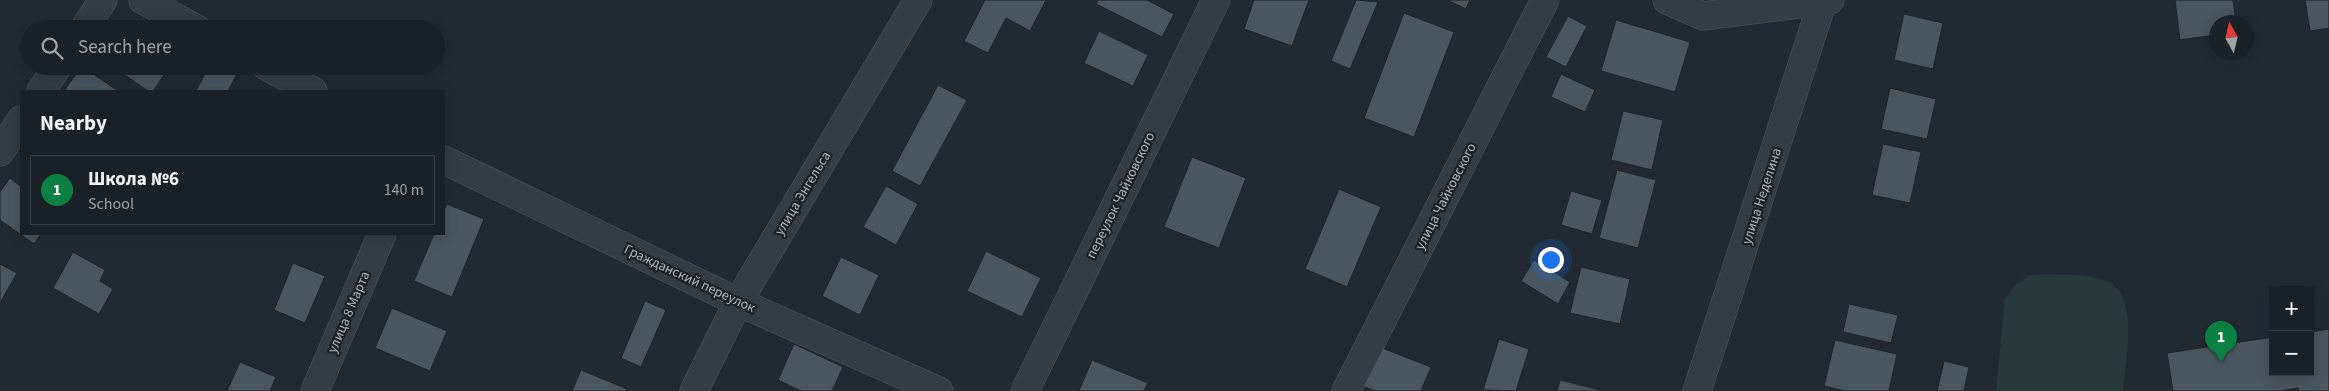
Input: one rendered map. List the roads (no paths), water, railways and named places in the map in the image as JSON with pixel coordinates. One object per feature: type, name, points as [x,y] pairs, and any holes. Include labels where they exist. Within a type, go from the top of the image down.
[{"type":"street","points":[[90,20],[103,0]]},
{"type":"street","points":[[143,0],[180,20]]},
{"type":"street","name":"улица Энгельса","points":[[694,391],[738,302],[918,0]]},
{"type":"street","name":"переулок Чайковского","points":[[1025,391],[1216,0]]},
{"type":"street","name":"улица Чайковского","points":[[1346,391],[1545,0]]},
{"type":"street","points":[[1667,0],[1703,16],[1825,0]]},
{"type":"street","name":"улица Неделина","points":[[1697,391],[1825,0]]},
{"type":"street","points":[[42,90],[52,75]]},
{"type":"street","points":[[283,75],[311,90]]},
{"type":"street","points":[[0,152],[20,122]]},
{"type":"street","name":"Гражданский переулок","points":[[445,160],[738,302],[939,391]]},
{"type":"street","name":"улица 8 Марта","points":[[315,391],[382,235]]},
{"type":"place","name":"Школа №6","points":[[2221,362]]}]
